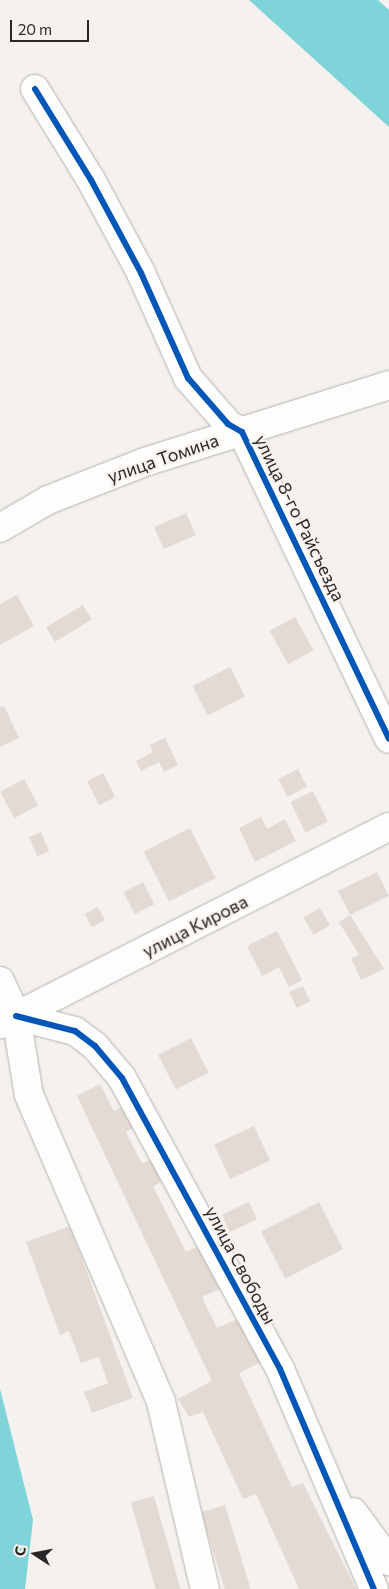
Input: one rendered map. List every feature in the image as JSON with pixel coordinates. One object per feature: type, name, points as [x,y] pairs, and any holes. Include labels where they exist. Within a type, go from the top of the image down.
[{"type":"street","name":"улица 8-го Райсъезда","points":[[35,89],[91,180],[141,273],[188,378],[228,424],[242,432],[389,739]]},
{"type":"street","name":"улица Томина","points":[[0,528],[48,500],[145,462],[242,432],[327,402],[389,385]]},
{"type":"street","name":"улица Кирова","points":[[8,1020],[389,827]]},
{"type":"street","points":[[0,981],[8,1020],[29,1094],[161,1402],[205,1589]]},
{"type":"street","name":"улица Свободы","points":[[8,1020],[75,1031],[95,1046],[122,1078],[280,1369],[374,1589]]},
{"type":"street","points":[[280,1369],[354,1513],[389,1561]]},
{"type":"water","points":[[249,0],[378,0],[389,10],[389,127]]},
{"type":"water","points":[[0,1389],[33,1520],[25,1589],[0,1589]]},
{"type":"building","points":[[186,513],[196,535],[164,549],[154,527]]},
{"type":"building","points":[[17,595],[34,626],[0,645],[0,604]]},
{"type":"building","points":[[83,605],[92,620],[55,642],[46,627]]},
{"type":"building","points":[[295,617],[313,650],[288,664],[270,631]]},
{"type":"building","points":[[230,667],[245,696],[208,715],[193,686]]},
{"type":"building","points":[[4,706],[19,738],[0,747],[0,708]]},
{"type":"building","points":[[165,738],[178,765],[164,772],[159,762],[141,771],[136,761],[153,752],[150,745]]},
{"type":"building","points":[[298,769],[307,787],[287,797],[278,779]]},
{"type":"building","points":[[103,773],[115,797],[99,805],[87,781]]},
{"type":"building","points":[[24,779],[38,805],[14,818],[0,792]]},
{"type":"building","points":[[313,791],[328,822],[305,833],[291,802]]},
{"type":"building","points":[[261,817],[267,829],[285,819],[296,841],[255,862],[239,828]]},
{"type":"building","points":[[190,828],[215,878],[169,902],[144,852]]},
{"type":"building","points":[[41,832],[49,851],[37,856],[29,837]]},
{"type":"building","points":[[377,872],[389,896],[350,915],[338,891]]},
{"type":"building","points":[[143,882],[154,904],[135,914],[123,892]]},
{"type":"building","points":[[98,907],[105,920],[92,927],[85,914]]},
{"type":"building","points":[[320,908],[330,925],[314,935],[304,918]]},
{"type":"building","points":[[350,915],[384,969],[361,980],[351,958],[359,955],[339,922]]},
{"type":"building","points":[[277,931],[302,980],[289,987],[279,967],[262,976],[247,946]]},
{"type":"building","points":[[303,986],[310,1001],[297,1008],[289,992]]},
{"type":"building","points":[[191,1038],[209,1073],[176,1090],[158,1055]]},
{"type":"building","points":[[100,1084],[114,1111],[123,1106],[134,1128],[126,1132],[142,1164],[151,1159],[161,1182],[153,1186],[186,1252],[204,1243],[226,1286],[202,1297],[217,1328],[240,1318],[261,1362],[239,1373],[292,1487],[303,1483],[356,1589],[299,1589],[256,1494],[243,1499],[203,1412],[189,1417],[178,1399],[212,1381],[77,1096]]},
{"type":"building","points":[[254,1126],[270,1160],[230,1179],[214,1145]]},
{"type":"building","points":[[249,1202],[257,1219],[230,1232],[222,1215]]},
{"type":"building","points":[[319,1202],[343,1249],[285,1279],[261,1232]]},
{"type":"building","points":[[70,1226],[133,1398],[92,1413],[84,1392],[108,1383],[99,1357],[81,1363],[69,1331],[60,1335],[26,1242]]},
{"type":"building","points":[[154,1496],[181,1589],[156,1589],[131,1503]]},
{"type":"building","points":[[225,1505],[251,1589],[225,1589],[201,1512]]},
{"type":"cycle path","points":[[35,89],[91,180],[141,273],[188,378],[228,424],[242,432],[389,739]]},
{"type":"cycle path","points":[[16,1016],[75,1031],[95,1046],[122,1078],[280,1369],[374,1589]]}]
